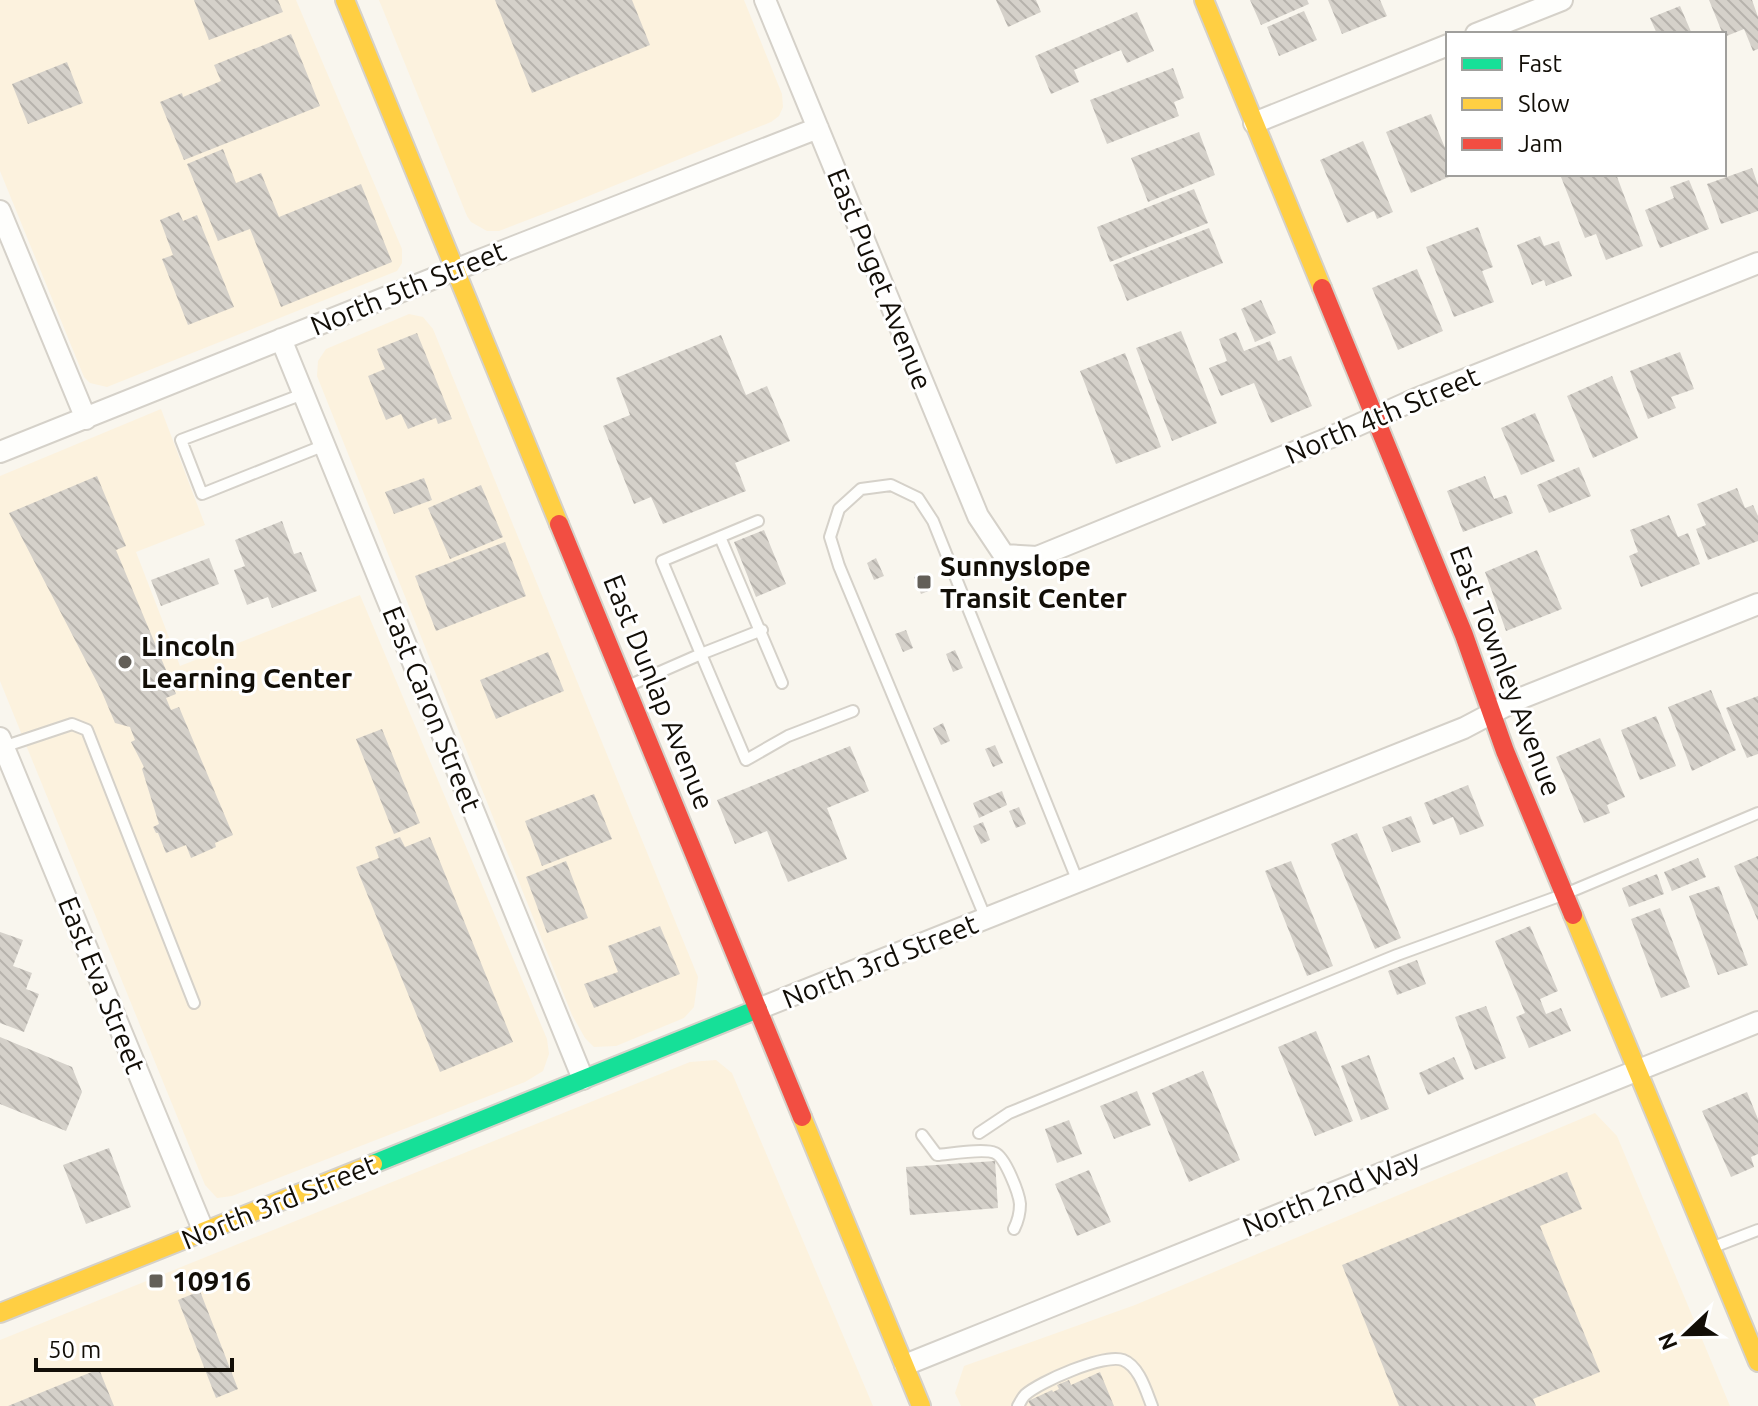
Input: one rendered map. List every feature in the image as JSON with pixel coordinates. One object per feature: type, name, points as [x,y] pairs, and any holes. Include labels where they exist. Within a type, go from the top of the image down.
[{"type":"street","name":"East Dunlap Avenue","points":[[345,0],[921,1406]]},
{"type":"street","name":"East Puget Avenue","points":[[765,0],[978,516],[1004,555]]},
{"type":"street","name":"East Townley Avenue","points":[[1204,0],[1464,635],[1505,751],[1758,1362]]},
{"type":"street","points":[[1481,32],[1562,0]]},
{"type":"street","points":[[1254,123],[1446,46]]},
{"type":"street","name":"North 5th Street","points":[[0,452],[818,128]]},
{"type":"street","points":[[0,211],[86,419]]},
{"type":"street","name":"North 4th Street","points":[[1004,555],[1037,557],[1758,263]]},
{"type":"street","name":"East Caron Street","points":[[281,339],[583,1079]]},
{"type":"street","name":"North 3rd Street","points":[[0,1313],[1450,734],[1519,699],[1758,604]]},
{"type":"street","name":"East Eva Street","points":[[2,742],[204,1232]]},
{"type":"street","name":"North 2nd Way","points":[[905,1365],[953,1343],[1758,1022]]},
{"type":"lane","points":[[303,394],[181,440],[202,494],[325,445]]},
{"type":"lane","points":[[986,919],[839,566],[830,537],[839,509],[861,489],[891,485],[918,498],[933,521],[1078,882]]},
{"type":"lane","points":[[758,521],[662,561],[746,760],[788,736],[853,711]]},
{"type":"lane","points":[[720,537],[782,683]]},
{"type":"lane","points":[[626,686],[762,630]]},
{"type":"lane","points":[[2,742],[72,724],[87,730],[194,1003]]},
{"type":"lane","points":[[979,1133],[1009,1113],[1038,1101],[1397,955],[1565,894],[1758,813]]},
{"type":"lane","points":[[922,1135],[937,1155],[984,1151],[995,1153],[1004,1161],[1020,1202],[1019,1221],[1014,1229]]},
{"type":"lane","points":[[1711,1248],[1758,1230]]},
{"type":"lane","points":[[1018,1406],[1024,1396],[1034,1390],[1106,1358],[1120,1358],[1133,1365],[1152,1406]]},
{"type":"shaded area","points":[[0,0],[296,0],[402,249],[402,263],[397,271],[107,387],[90,383],[84,377],[0,171]]},
{"type":"shaded area","points":[[379,0],[744,0],[782,94],[783,107],[779,116],[771,122],[499,231],[487,231],[467,216]]},
{"type":"shaded area","points":[[409,314],[423,317],[433,329],[698,977],[694,1007],[684,1018],[616,1046],[594,1047],[572,1015],[317,376],[318,361],[326,349]]},
{"type":"shaded area","points":[[161,409],[205,525],[136,552],[180,666],[360,595],[547,1039],[549,1054],[543,1071],[525,1082],[232,1196],[217,1198],[205,1185],[0,681],[0,476]]},
{"type":"shaded area","points":[[716,1060],[732,1073],[873,1406],[0,1406],[0,1340],[690,1062]]},
{"type":"shaded area","points":[[1595,1113],[1617,1136],[1730,1406],[961,1406],[955,1393],[964,1366],[1135,1305]]},
{"type":"building","points":[[194,0],[278,0],[283,12],[209,40]]},
{"type":"building","points":[[495,0],[632,0],[650,45],[532,93]]},
{"type":"building","points":[[996,0],[1036,0],[1041,12],[1008,27]]},
{"type":"building","points":[[1250,0],[1307,0],[1309,4],[1261,25]]},
{"type":"building","points":[[1328,0],[1380,0],[1387,16],[1342,34]]},
{"type":"building","points":[[1709,0],[1752,0],[1758,17],[1758,49],[1753,51],[1744,29],[1726,36],[1726,32],[1722,32]]},
{"type":"building","points":[[1680,6],[1691,32],[1656,32],[1650,18]]},
{"type":"building","points":[[1304,11],[1317,40],[1279,56],[1267,27]]},
{"type":"building","points":[[1137,12],[1154,51],[1127,63],[1121,50],[1074,70],[1079,82],[1051,94],[1035,56]]},
{"type":"building","points":[[291,34],[320,106],[184,160],[160,102],[182,93],[183,97],[221,81],[214,65]]},
{"type":"building","points":[[67,62],[83,103],[28,124],[12,84]]},
{"type":"building","points":[[1173,68],[1184,98],[1174,102],[1179,116],[1107,144],[1090,100]]},
{"type":"building","points":[[1431,114],[1446,150],[1446,176],[1451,176],[1411,193],[1386,132]]},
{"type":"building","points":[[1199,132],[1215,175],[1148,202],[1131,158]]},
{"type":"building","points":[[1363,141],[1393,212],[1377,219],[1374,211],[1347,223],[1320,160]]},
{"type":"building","points":[[223,149],[236,183],[261,173],[279,217],[361,184],[392,262],[281,307],[250,229],[218,241],[187,164]]},
{"type":"building","points":[[1752,168],[1758,185],[1758,211],[1721,224],[1707,184]]},
{"type":"building","points":[[1617,176],[1643,246],[1606,260],[1596,234],[1585,238],[1561,177]]},
{"type":"building","points":[[1689,180],[1709,229],[1660,248],[1645,210],[1674,198],[1670,187]]},
{"type":"building","points":[[1194,189],[1208,223],[1110,262],[1097,227]]},
{"type":"building","points":[[179,212],[183,221],[197,215],[234,307],[188,325],[162,259],[173,255],[160,220]]},
{"type":"building","points":[[1478,227],[1493,267],[1482,271],[1494,302],[1454,317],[1426,247]]},
{"type":"building","points":[[1209,228],[1223,263],[1127,301],[1113,265]]},
{"type":"building","points":[[1540,236],[1544,246],[1559,241],[1572,276],[1546,286],[1544,280],[1532,285],[1517,245]]},
{"type":"building","points":[[1417,269],[1443,331],[1398,350],[1372,288]]},
{"type":"building","points":[[1261,300],[1276,333],[1255,342],[1241,309]]},
{"type":"building","points":[[1181,331],[1217,423],[1172,441],[1136,348]]},
{"type":"building","points":[[1236,332],[1244,351],[1270,341],[1278,361],[1291,356],[1312,406],[1271,423],[1254,383],[1221,396],[1209,368],[1227,361],[1219,339]]},
{"type":"building","points":[[417,333],[452,419],[438,424],[436,418],[408,429],[401,414],[386,420],[368,376],[385,369],[377,349]]},
{"type":"building","points":[[721,335],[746,395],[767,386],[790,441],[735,463],[746,491],[663,524],[651,497],[634,504],[603,426],[630,415],[616,378]]},
{"type":"building","points":[[1680,352],[1694,389],[1671,397],[1676,408],[1648,419],[1630,371]]},
{"type":"building","points":[[1125,353],[1161,447],[1116,464],[1080,371]]},
{"type":"building","points":[[1612,376],[1638,438],[1593,458],[1567,396]]},
{"type":"building","points":[[1535,413],[1555,461],[1521,475],[1501,428]]},
{"type":"building","points":[[1579,467],[1591,496],[1549,513],[1537,485]]},
{"type":"building","name":"Lincoln Learning Center","points":[[97,476],[126,546],[116,550],[176,694],[166,698],[171,710],[179,707],[233,835],[191,858],[186,845],[166,853],[153,827],[159,824],[142,769],[144,767],[131,742],[135,740],[130,727],[115,723],[9,513]]},
{"type":"building","points":[[1485,476],[1494,499],[1506,495],[1513,513],[1463,532],[1447,491]]},
{"type":"building","points":[[424,478],[432,500],[394,514],[385,492]]},
{"type":"building","points":[[481,485],[503,537],[450,559],[428,508]]},
{"type":"building","points":[[1737,488],[1745,508],[1753,505],[1758,516],[1758,541],[1708,560],[1696,529],[1706,525],[1697,504]]},
{"type":"building","points":[[1669,515],[1678,537],[1688,533],[1700,564],[1641,587],[1629,556],[1638,552],[1630,530]]},
{"type":"building","points":[[282,521],[294,554],[301,552],[317,591],[272,608],[268,597],[247,605],[234,570],[245,566],[235,540]]},
{"type":"building","points":[[764,530],[786,584],[756,597],[734,542]]},
{"type":"building","points":[[505,542],[526,596],[436,631],[415,576]]},
{"type":"building","points":[[1537,550],[1562,609],[1506,631],[1485,572]]},
{"type":"building","points":[[209,558],[219,584],[161,606],[151,580]]},
{"type":"building","points":[[876,558],[884,576],[874,580],[867,563]]},
{"type":"building","points":[[924,573],[931,590],[921,594],[914,577]]},
{"type":"building","points":[[906,630],[913,648],[903,652],[895,634]]},
{"type":"building","points":[[955,650],[963,668],[953,672],[946,654]]},
{"type":"building","points":[[548,652],[564,691],[496,719],[480,680]]},
{"type":"building","points":[[1711,690],[1736,750],[1692,771],[1668,707]]},
{"type":"building","points":[[1758,696],[1758,754],[1747,758],[1726,708]]},
{"type":"building","points":[[1656,716],[1676,766],[1640,780],[1621,730]]},
{"type":"building","points":[[943,723],[950,741],[941,745],[933,728]]},
{"type":"building","points":[[382,729],[420,823],[394,834],[356,739]]},
{"type":"building","points":[[1600,738],[1625,797],[1607,805],[1610,813],[1584,823],[1556,757]]},
{"type":"building","points":[[995,745],[1003,763],[993,767],[985,749]]},
{"type":"building","points":[[850,746],[869,791],[827,808],[847,859],[788,882],[767,831],[735,844],[717,800]]},
{"type":"building","points":[[1468,785],[1484,826],[1460,835],[1453,817],[1433,825],[1424,803]]},
{"type":"building","points":[[1002,791],[1007,805],[979,818],[973,803]]},
{"type":"building","points":[[594,794],[612,839],[542,866],[525,821]]},
{"type":"building","points":[[1019,807],[1026,824],[1016,828],[1009,811]]},
{"type":"building","points":[[1411,816],[1421,842],[1392,852],[1382,827]]},
{"type":"building","points":[[983,822],[990,840],[981,844],[973,826]]},
{"type":"building","points":[[1357,833],[1401,938],[1375,949],[1331,844]]},
{"type":"building","points":[[400,837],[405,847],[430,837],[513,1042],[440,1072],[356,867],[379,858],[375,847]]},
{"type":"building","points":[[1758,856],[1758,921],[1734,866]]},
{"type":"building","points":[[1698,858],[1706,877],[1672,891],[1664,872]]},
{"type":"building","points":[[566,861],[588,918],[547,933],[526,877]]},
{"type":"building","points":[[1291,861],[1333,966],[1307,976],[1265,871]]},
{"type":"building","points":[[1657,874],[1664,894],[1629,907],[1622,888]]},
{"type":"building","points":[[1719,886],[1748,965],[1718,975],[1689,896]]},
{"type":"building","points":[[1660,908],[1690,987],[1661,998],[1631,919]]},
{"type":"building","points":[[660,926],[680,974],[594,1008],[584,984],[618,972],[608,946]]},
{"type":"building","points":[[1530,926],[1558,991],[1540,999],[1546,1014],[1561,1008],[1571,1031],[1529,1048],[1516,1017],[1525,1013],[1495,941]]},
{"type":"building","points":[[0,932],[23,940],[13,966],[32,973],[26,989],[39,994],[24,1032],[0,1023]]},
{"type":"building","points":[[1417,960],[1426,984],[1397,995],[1388,971]]},
{"type":"building","points":[[1486,1006],[1506,1058],[1475,1070],[1455,1017]]},
{"type":"building","points":[[1316,1031],[1353,1121],[1315,1136],[1278,1047]]},
{"type":"building","points":[[0,1037],[72,1067],[82,1092],[66,1131],[0,1104]]},
{"type":"building","points":[[1369,1055],[1389,1109],[1361,1120],[1341,1066]]},
{"type":"building","points":[[1454,1057],[1464,1079],[1428,1095],[1419,1073]]},
{"type":"building","points":[[1203,1071],[1240,1160],[1189,1182],[1152,1093]]},
{"type":"building","points":[[1137,1091],[1151,1125],[1114,1139],[1100,1106]]},
{"type":"building","points":[[1747,1092],[1758,1119],[1758,1154],[1751,1157],[1754,1167],[1731,1177],[1702,1111]]},
{"type":"building","points":[[1069,1120],[1082,1154],[1057,1163],[1045,1129]]},
{"type":"building","points":[[109,1148],[131,1207],[86,1224],[63,1165]]},
{"type":"building","points":[[995,1161],[998,1208],[910,1215],[906,1167]]},
{"type":"building","points":[[1089,1170],[1111,1222],[1077,1236],[1055,1184]]},
{"type":"building","points":[[1567,1172],[1582,1209],[1540,1226],[1600,1372],[1533,1399],[1536,1406],[1399,1406],[1342,1265]]},
{"type":"building","points":[[200,1291],[238,1389],[216,1398],[178,1300]]},
{"type":"building","points":[[99,1369],[114,1406],[8,1406]]},
{"type":"building","points":[[1100,1372],[1114,1406],[1031,1406],[1028,1401],[1059,1389],[1057,1385],[1069,1380],[1071,1385]]},
{"type":"traffic: fast","points":[[373,1164],[758,1009]]},
{"type":"traffic: slow","points":[[345,0],[559,524]]},
{"type":"traffic: slow","points":[[1204,0],[1322,288]]},
{"type":"traffic: slow","points":[[1573,915],[1758,1362]]},
{"type":"traffic: slow","points":[[802,1117],[921,1406]]},
{"type":"traffic: slow","points":[[0,1313],[373,1164]]},
{"type":"traffic: jam","points":[[1322,288],[1464,635],[1505,751],[1573,915]]},
{"type":"traffic: jam","points":[[559,524],[802,1117]]},
{"type":"place","name":"Sunnyslope Transit Center","points":[[924,582]]},
{"type":"place","name":"Lincoln Learning Center","points":[[125,662]]},
{"type":"place","name":"10916","points":[[156,1281]]}]
